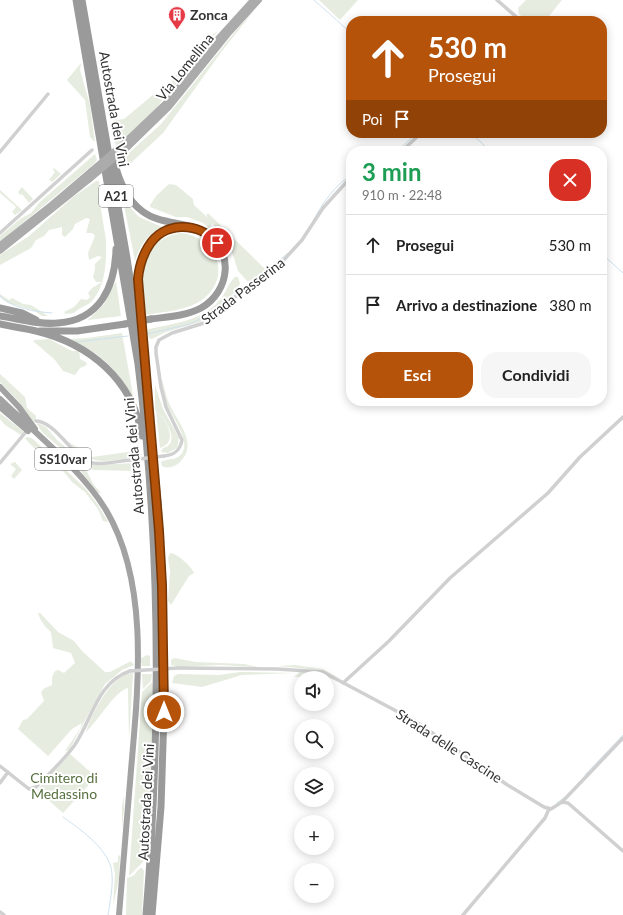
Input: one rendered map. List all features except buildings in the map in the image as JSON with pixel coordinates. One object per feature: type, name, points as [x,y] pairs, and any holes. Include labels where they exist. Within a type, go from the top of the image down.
[{"type":"highway","name":"Autostrada dei Vini","points":[[76,0],[109,188],[140,385],[155,558],[157,730],[155,798],[146,915]]},
{"type":"highway","name":"Autostrada dei Vini","points":[[82,0],[127,258],[147,392],[157,496],[163,594],[164,712],[162,794],[152,915]]},
{"type":"highway","points":[[36,331],[77,331],[176,315],[201,308],[215,296],[224,282],[225,262],[221,249],[212,238],[194,228],[151,216],[134,204],[121,183],[103,120]]},
{"type":"highway","points":[[27,321],[58,323],[72,320],[86,315],[103,300],[110,287],[115,271],[116,250],[109,188]]},
{"type":"highway","points":[[147,392],[139,304],[139,268],[148,246],[161,234],[174,227],[194,228]]},
{"type":"highway","points":[[0,308],[22,313],[40,322]]},
{"type":"highway","points":[[0,316],[27,321],[58,330]]},
{"type":"highway","points":[[0,324],[36,331],[62,340],[87,352],[112,371],[123,386],[134,408],[140,428],[155,558]]},
{"type":"highway","points":[[0,386],[35,428],[36,434],[32,434],[0,407]]},
{"type":"highway","name":"SS10var","points":[[0,399],[87,485],[106,510],[122,544],[134,586],[137,627],[135,719],[119,915]]},
{"type":"main road","name":"Via Lomellina","points":[[126,144],[167,102],[224,31],[253,0]]},
{"type":"main road","name":"Via Lomellina","points":[[126,144],[169,107],[228,34],[259,0]]},
{"type":"main road","points":[[0,245],[126,144]]},
{"type":"main road","points":[[0,251],[90,179],[126,144]]},
{"type":"street","points":[[497,0],[515,16]]},
{"type":"street","points":[[0,152],[48,94]]},
{"type":"street","points":[[407,146],[416,138]]},
{"type":"street","points":[[0,233],[92,150]]},
{"type":"street","name":"Strada Passerina","points":[[36,421],[45,424],[80,456],[97,464],[174,454],[181,445],[182,440],[166,407],[161,387],[156,353],[156,347],[160,340],[172,333],[204,323],[240,293],[282,263],[302,240],[323,208],[346,183]]},
{"type":"street","points":[[343,683],[389,641],[450,578],[548,493],[580,457],[623,417]]},
{"type":"street","points":[[0,463],[25,433]]},
{"type":"street","name":"Strada delle Cascine","points":[[8,772],[29,789],[36,787],[72,749],[98,701],[109,685],[117,677],[130,671],[178,668],[310,670],[323,672],[415,721],[506,784],[549,809]]},
{"type":"street","points":[[463,915],[545,818],[549,809],[562,802],[623,738]]},
{"type":"street","points":[[0,766],[8,772],[0,783]]},
{"type":"street","points":[[562,802],[568,803],[575,807],[623,851]]},
{"type":"street","points":[[0,912],[4,915]]},
{"type":"green space","points":[[319,0],[358,0],[340,20]]},
{"type":"green space","points":[[526,0],[562,0],[549,16],[521,16],[519,14],[518,8]]},
{"type":"green space","points":[[256,8],[222,51],[163,133],[131,163],[125,167],[120,167],[119,162],[161,124],[238,28]]},
{"type":"green space","points":[[218,31],[195,58],[180,82],[171,88],[169,86],[184,65],[207,40]]},
{"type":"green space","points":[[81,63],[80,70],[90,105],[95,142],[90,137],[85,100],[67,80]]},
{"type":"green space","points":[[165,89],[164,96],[154,111],[146,120],[116,146],[113,137],[114,118],[117,120],[124,119],[154,94],[156,95]]},
{"type":"green space","points":[[95,154],[97,160],[94,164],[0,242],[0,236],[20,219],[31,213],[40,202]]},
{"type":"green space","points":[[54,168],[61,174],[52,182],[49,180],[55,172],[53,170]]},
{"type":"green space","points":[[96,181],[99,181],[100,186],[98,191],[106,240],[105,272],[101,287],[92,301],[74,313],[66,314],[64,312],[74,307],[81,299],[87,300],[90,297],[88,293],[92,288],[102,282],[96,282],[93,277],[95,264],[102,257],[98,256],[89,260],[88,253],[95,236],[92,233],[86,233],[90,219],[86,218],[75,224],[73,229],[65,237],[62,235],[62,227],[49,230],[44,236],[36,240],[31,248],[0,265],[0,255],[29,236],[73,197]]},
{"type":"green space","points":[[169,184],[176,185],[193,199],[194,205],[208,218],[206,214],[209,214],[266,270],[248,282],[238,271],[229,243],[213,227],[213,223],[209,228],[203,223],[187,217],[176,217],[150,207],[157,195]]},
{"type":"green space","points":[[22,187],[33,199],[29,203],[22,194],[20,195],[18,192]]},
{"type":"green space","points":[[0,190],[22,210],[15,215],[12,212],[16,207],[0,193]]},
{"type":"green space","points":[[123,200],[139,217],[162,227],[148,237],[139,250],[135,261]]},
{"type":"green space","points":[[181,233],[195,237],[205,243],[213,252],[218,262],[218,273],[215,284],[208,294],[191,306],[172,311],[145,315],[143,276],[145,264],[150,253],[157,244],[167,237]]},
{"type":"green space","points":[[235,277],[238,277],[240,284],[230,298],[203,321],[166,332],[152,339],[149,338],[147,332],[149,329],[178,323],[205,313],[220,300]]},
{"type":"green space","points":[[116,281],[121,316],[88,320],[104,304]]},
{"type":"green space","points":[[0,294],[9,300],[12,298],[23,304],[31,305],[48,316],[42,316],[33,310],[8,303],[0,297]]},
{"type":"green space","points":[[122,333],[134,401],[122,380],[108,364],[91,351],[70,339]]},
{"type":"green space","points":[[49,339],[72,351],[79,351],[80,359],[86,362],[87,365],[80,368],[75,375],[63,371],[55,360],[33,341]]},
{"type":"green space","points":[[0,374],[25,397],[27,408],[36,416],[36,420],[33,421],[18,401],[0,382]]},
{"type":"green space","points":[[162,380],[168,400],[186,435],[187,442],[185,456],[179,463],[168,467],[162,466],[161,462],[174,459],[183,452],[184,439],[178,424],[167,405]]},
{"type":"green space","points":[[155,385],[163,409],[179,438],[177,448],[168,453],[161,452],[163,448],[169,445],[171,436],[167,424],[155,410]]},
{"type":"green space","points":[[156,411],[167,425],[170,436],[166,445],[160,448]]},
{"type":"green space","points":[[0,413],[24,432],[21,435],[5,425],[0,419]]},
{"type":"green space","points":[[38,423],[46,427],[58,441],[68,449],[71,456],[87,472],[94,485],[101,493],[98,493],[67,454],[42,432],[37,424]]},
{"type":"green space","points":[[28,437],[33,439],[86,489],[108,522],[103,521],[98,509],[85,492],[72,482],[63,471],[56,468],[29,443],[25,438]]},
{"type":"green space","points":[[69,442],[92,457],[135,451],[137,454],[136,457],[100,461],[84,456]]},
{"type":"green space","points":[[75,453],[94,465],[137,463],[138,467],[135,471],[93,470],[73,454]]},
{"type":"green space","points":[[15,462],[22,470],[14,479],[11,476],[16,469],[10,464]]},
{"type":"green space","points":[[170,553],[184,560],[194,573],[189,576],[171,605],[168,601],[170,571],[168,558]]},
{"type":"green space","points":[[38,613],[40,613],[58,632],[74,641],[82,651],[105,672],[110,672],[131,661],[134,665],[122,670],[105,684],[69,750],[65,751],[80,729],[82,723],[72,729],[48,756],[18,729],[23,720],[27,719],[44,701],[41,692],[45,688],[52,685],[52,677],[55,671],[58,670],[64,673],[75,663],[71,653],[53,648],[51,632],[43,623]]},
{"type":"green space","points":[[147,655],[150,656],[150,666],[142,666],[140,659]]},
{"type":"green space","points":[[174,658],[196,662],[244,664],[258,667],[219,665],[180,667],[171,665],[171,660]]},
{"type":"green space","points":[[294,665],[323,669],[327,671],[321,671],[278,666]]},
{"type":"green space","points":[[240,672],[294,673],[242,675],[202,687],[172,683],[174,676],[178,674],[219,675]]},
{"type":"green space","points":[[133,673],[129,740],[128,688],[123,690],[112,700],[86,732],[92,716],[110,687],[125,675]]},
{"type":"green space","points":[[142,674],[152,674],[151,681],[143,689]]},
{"type":"green space","points":[[152,682],[154,690],[147,858],[129,876],[142,692]]},
{"type":"green space","name":"Cimitero di Medassino","points":[[70,754],[96,777],[63,813],[37,790]]},
{"type":"green space","points":[[124,796],[124,810],[122,829],[122,806]]},
{"type":"green space","points":[[120,855],[119,879],[113,906],[115,874],[113,863],[118,862],[118,856]]},
{"type":"green space","points":[[140,868],[144,871],[142,915],[126,915],[127,878],[133,876]]},
{"type":"waterway","points":[[314,0],[346,29]]},
{"type":"waterway","points":[[403,146],[411,138]]},
{"type":"waterway","points":[[476,138],[485,146]]},
{"type":"waterway","points":[[313,221],[329,195],[346,178]]},
{"type":"waterway","points":[[270,268],[288,253]]},
{"type":"waterway","points":[[607,259],[623,273]]},
{"type":"waterway","points":[[147,334],[190,324],[210,314],[267,270]]},
{"type":"waterway","points":[[0,296],[11,304],[17,306],[39,312],[52,313]]},
{"type":"waterway","points":[[76,342],[128,336]]},
{"type":"waterway","points":[[585,775],[623,735]]},
{"type":"waterway","points":[[557,803],[565,797]]},
{"type":"waterway","points":[[63,817],[86,834],[101,849],[111,866],[112,880],[108,915]]},
{"type":"place","name":"Zonca","points":[[177,30]]},
{"type":"route","points":[[164,712],[162,586],[158,503],[139,304],[139,268],[148,246],[154,239],[174,227],[194,228],[200,230],[207,233],[217,243]]}]
